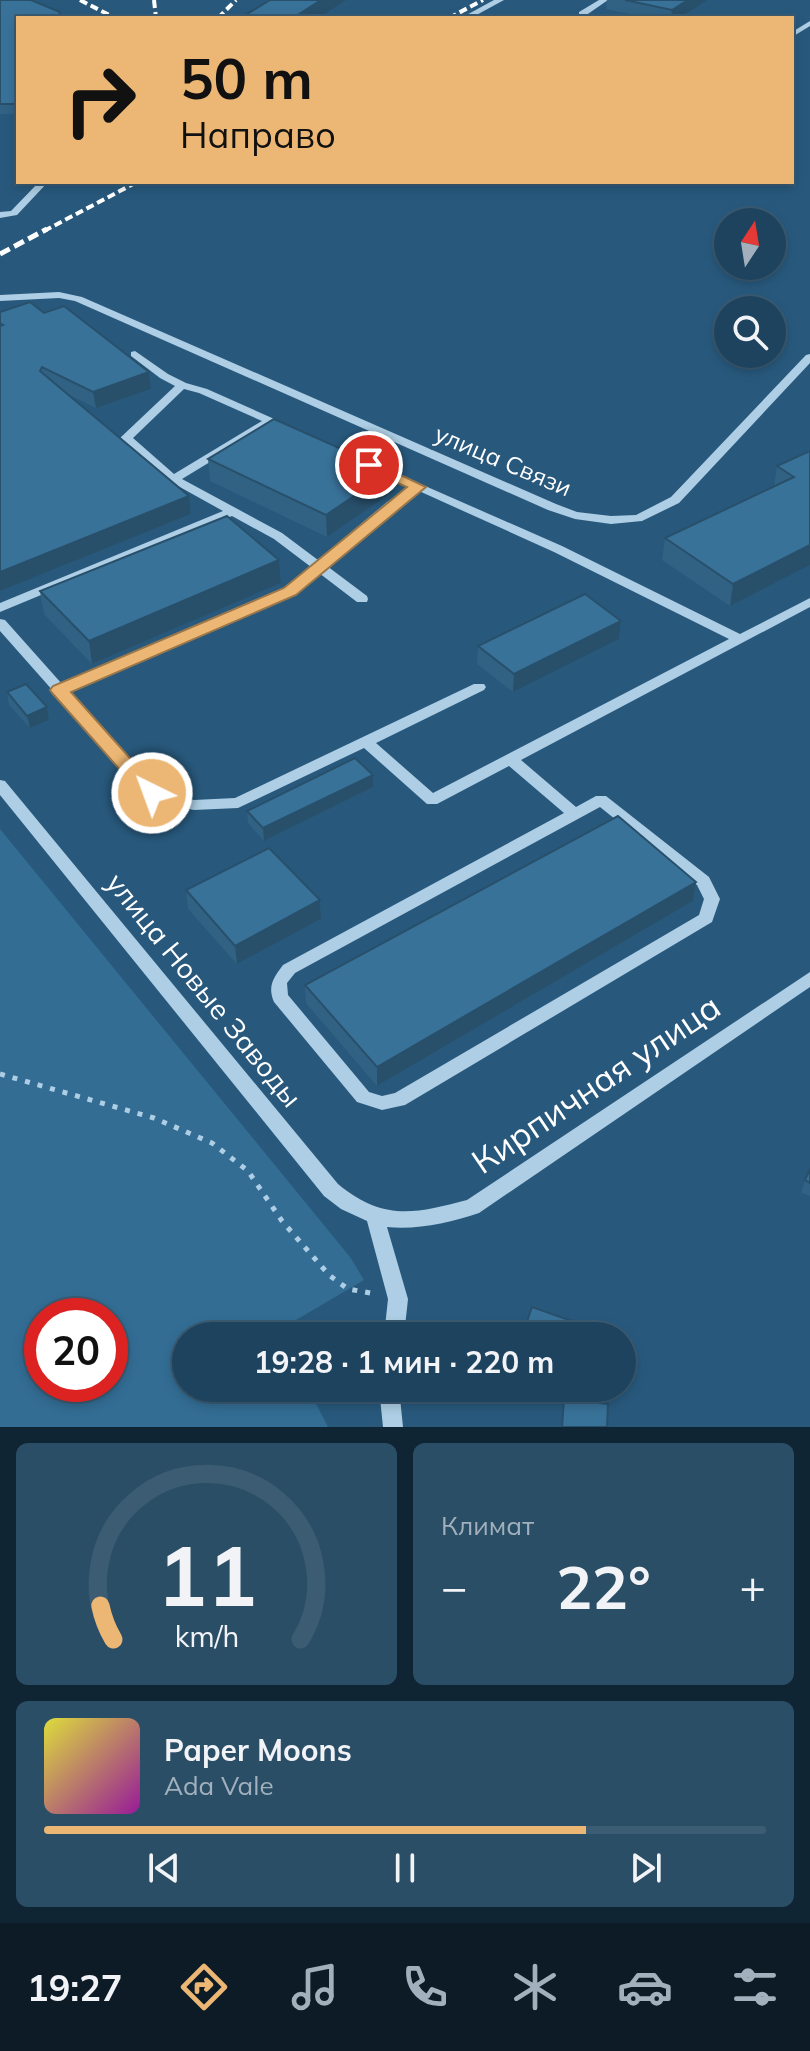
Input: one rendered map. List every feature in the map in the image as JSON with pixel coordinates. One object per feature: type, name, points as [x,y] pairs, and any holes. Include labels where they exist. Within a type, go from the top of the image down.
[{"type":"street","points":[[22,0],[61,16]]},
{"type":"street","points":[[469,16],[500,0]]},
{"type":"street","points":[[582,14],[604,0]]},
{"type":"street","points":[[0,215],[14,213],[42,184]]},
{"type":"street","name":"улица Связи","points":[[0,298],[59,295],[78,299],[552,507],[575,515],[611,520],[638,518],[675,500],[810,357]]},
{"type":"street","points":[[135,354],[182,385],[203,391],[297,433]]},
{"type":"street","points":[[182,385],[126,438],[173,479],[278,536],[362,599]]},
{"type":"street","points":[[173,479],[270,421]]},
{"type":"street","points":[[364,463],[558,549],[740,639]]},
{"type":"street","points":[[59,690],[290,591],[418,487]]},
{"type":"street","points":[[0,608],[233,511]]},
{"type":"street","points":[[365,741],[432,800],[810,602]]},
{"type":"street","points":[[0,623],[152,793],[178,805],[209,808],[238,803],[479,687]]},
{"type":"street","points":[[511,759],[575,814]]},
{"type":"street","name":"улица Новые Заводы","points":[[0,785],[331,1190],[344,1203],[375,1217],[408,1221]]},
{"type":"street","points":[[601,800],[703,881],[712,899],[706,918],[399,1100],[382,1103],[363,1097],[280,997],[279,982],[289,969],[575,814],[601,800]]},
{"type":"street","name":"Кирпичная улица","points":[[408,1221],[430,1219],[472,1207],[810,978]]},
{"type":"street","points":[[375,1217],[398,1299],[396,1322]]},
{"type":"street","points":[[389,1402],[393,1427]]},
{"type":"path","points":[[0,1074],[154,1118],[212,1143],[248,1171],[282,1221],[329,1275],[348,1289],[398,1299]]},
{"type":"shaded area","points":[[0,829],[350,1257],[364,1280],[293,1322],[172,1322],[172,1402],[315,1402],[328,1427],[0,1427]]},
{"type":"building","points":[[0,0],[31,0],[60,12],[59,16],[16,16],[16,104],[0,104]]},
{"type":"building","points":[[270,0],[321,0],[296,16],[244,16]]},
{"type":"building","points":[[625,0],[688,0],[672,10]]},
{"type":"building","points":[[30,302],[44,313],[64,306],[149,372],[93,392],[42,367],[40,371],[189,496],[0,572],[0,326],[3,325],[0,323],[0,312]]},
{"type":"building","points":[[274,419],[391,471],[326,515],[208,459]]},
{"type":"building","points":[[810,451],[810,545],[733,584],[665,538],[794,477],[777,466]]},
{"type":"building","points":[[227,516],[279,560],[89,641],[40,591]]},
{"type":"building","points":[[585,594],[621,621],[514,674],[478,646]]},
{"type":"building","points":[[26,684],[47,707],[27,716],[7,692]]},
{"type":"building","points":[[355,758],[373,775],[263,828],[247,811]]},
{"type":"building","points":[[618,816],[696,882],[377,1067],[305,985]]},
{"type":"building","points":[[269,848],[320,900],[235,946],[186,890]]},
{"type":"building","points":[[532,1307],[569,1320],[568,1322],[527,1322]]},
{"type":"building","points":[[564,1402],[608,1404],[607,1427],[562,1427]]},
{"type":"railway","points":[[80,0],[111,16]]},
{"type":"railway","points":[[154,0],[156,16]]},
{"type":"railway","points":[[220,16],[236,0]]},
{"type":"railway","points":[[453,16],[483,0]]},
{"type":"railway","points":[[44,231],[133,184]]},
{"type":"railway","points":[[0,254],[47,229]]},
{"type":"route","points":[[152,793],[59,690],[290,591],[391,505],[418,487],[369,465]]}]
